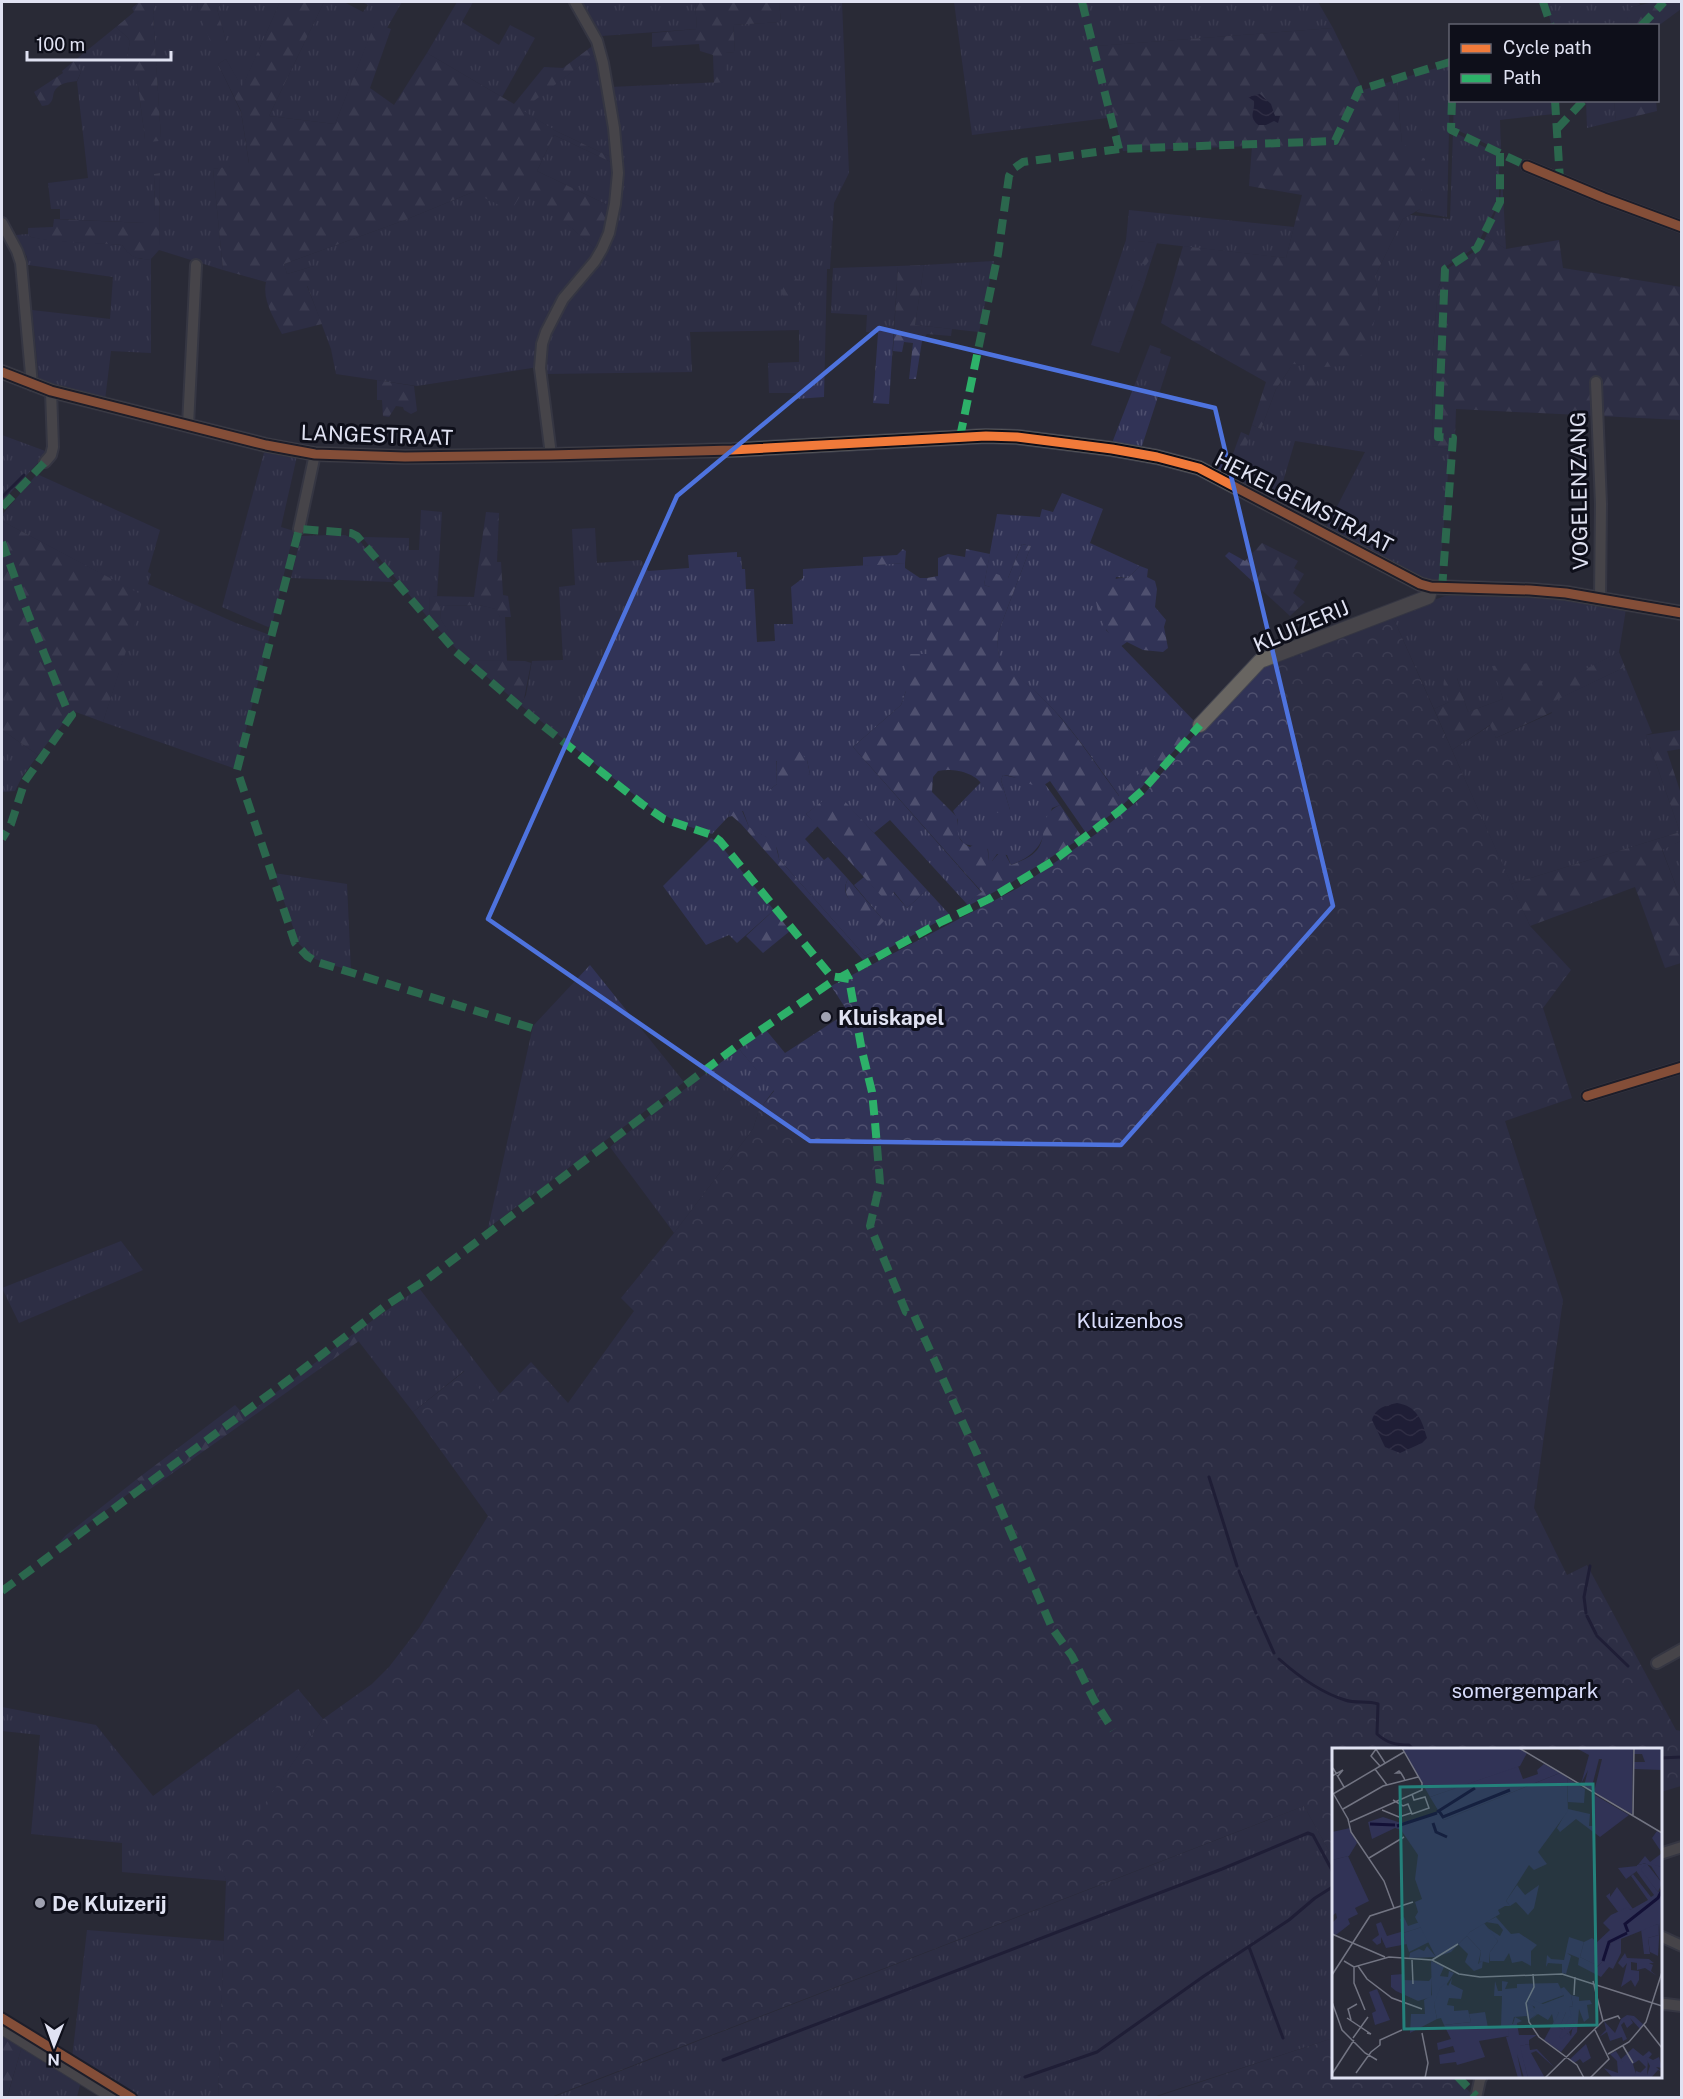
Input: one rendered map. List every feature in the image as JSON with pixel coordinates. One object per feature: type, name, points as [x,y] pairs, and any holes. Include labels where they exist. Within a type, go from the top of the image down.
[{"type":"street","points":[[551,455],[540,368],[542,344],[563,299],[595,261],[602,249],[609,233],[618,173],[614,128],[603,63],[597,41],[575,2]]},
{"type":"street","points":[[1527,166],[1682,227]]},
{"type":"street","points":[[2,223],[21,262],[33,385]]},
{"type":"street","points":[[188,425],[196,265]]},
{"type":"street","name":"LANGESTRAAT","points":[[2,372],[51,391],[266,445],[315,454],[393,457],[726,450]]},
{"type":"street","name":"VOGELENZANG","points":[[1596,382],[1601,504],[1600,599]]},
{"type":"street","points":[[45,462],[51,455],[53,447],[51,391]]},
{"type":"street","name":"HEKELGEMSTRAAT","points":[[726,450],[986,436],[1017,437],[1112,449],[1199,468],[1420,584],[1431,587],[1530,590],[1682,613]]},
{"type":"street","points":[[299,529],[315,454]]},
{"type":"street","name":"KLUIZERIJ","points":[[1200,725],[1260,661],[1428,597],[1431,587]]},
{"type":"street","points":[[1587,1096],[1682,1067]]},
{"type":"street","points":[[1657,1663],[1682,1649]]},
{"type":"street","points":[[1662,1853],[1682,1847]]},
{"type":"street","points":[[1662,1937],[1682,1946]]},
{"type":"street","points":[[1662,2005],[1682,2006]]},
{"type":"street","points":[[2,2027],[116,2097]]},
{"type":"street","points":[[1476,2097],[1481,2078]]},
{"type":"highlighted area","points":[[879,328],[1215,408],[1333,906],[1121,1145],[810,1141],[488,919],[677,496]]},
{"type":"green space","points":[[139,2],[155,2],[153,15],[161,138],[159,141],[148,142],[145,139],[138,86],[130,74],[126,61],[130,42],[116,27],[134,12],[132,8]]},
{"type":"green space","points":[[155,2],[197,2],[198,11],[227,44],[217,9],[222,2],[280,2],[242,88],[226,59],[218,64],[241,112],[249,164],[213,169],[223,270],[159,250],[160,173],[154,174],[155,213],[145,223],[60,219],[60,209],[51,209],[48,183],[88,178],[77,82],[81,72],[74,61],[116,27],[130,42],[126,61],[138,86],[145,139],[161,138],[153,15]]},
{"type":"green space","points":[[197,2],[222,2],[217,9],[227,44],[214,50],[198,11]]},
{"type":"green space","points":[[280,2],[324,2],[269,116],[335,124],[375,23],[391,29],[370,88],[394,105],[427,53],[514,104],[544,67],[563,68],[595,44],[598,52],[522,110],[556,131],[615,159],[615,164],[554,135],[537,171],[612,207],[598,251],[525,188],[511,211],[473,192],[405,220],[284,264],[287,274],[314,266],[320,280],[307,286],[322,324],[282,334],[267,302],[266,282],[223,270],[213,169],[249,163],[241,111],[218,64],[226,59],[242,87]]},
{"type":"green space","points":[[324,2],[344,2],[363,12],[368,5],[362,2],[402,2],[387,28],[375,24],[335,124],[269,116]]},
{"type":"green space","points":[[457,2],[473,2],[462,22],[499,45],[510,25],[535,38],[502,97],[427,53]]},
{"type":"green space","points":[[579,2],[695,2],[697,29],[601,36]]},
{"type":"green space","points":[[695,2],[779,2],[781,22],[733,25],[735,52],[725,53],[725,82],[714,83],[713,55],[700,51],[699,44],[652,47],[652,33],[697,29]]},
{"type":"green space","points":[[779,2],[842,2],[849,173],[834,203],[830,269],[827,269],[824,397],[796,399],[796,393],[769,393],[768,363],[799,362],[799,330],[690,332],[692,372],[543,374],[549,336],[567,300],[598,262],[619,197],[610,87],[724,82],[725,53],[735,52],[733,25],[781,22]]},
{"type":"green space","points":[[954,2],[1318,2],[1333,28],[1097,46],[1115,117],[972,135]]},
{"type":"green space","points":[[1545,2],[1639,2],[1640,5],[1630,8],[1626,24],[1551,24]]},
{"type":"green space","points":[[1653,2],[1681,2],[1681,9],[1659,25],[1626,24],[1629,8]]},
{"type":"green space","points":[[1333,28],[1363,90],[1396,80],[1402,143],[1425,159],[1420,209],[1403,219],[1375,276],[1379,302],[1367,351],[1346,366],[1323,367],[1314,389],[1304,388],[1306,365],[1293,364],[1276,389],[1261,429],[1252,425],[1266,382],[1161,323],[1183,246],[1286,258],[1302,195],[1249,186],[1252,146],[1123,151],[1096,46]]},
{"type":"green space","points":[[598,52],[615,159],[556,131],[521,110]]},
{"type":"green space","points":[[74,61],[81,72],[77,81],[58,87],[50,103],[42,106],[34,92],[63,73],[62,71]]},
{"type":"green space","points":[[1449,64],[1447,217],[1416,212],[1420,209],[1402,143],[1396,80]]},
{"type":"green space","points":[[1454,102],[1554,102],[1554,114],[1500,120],[1501,151],[1453,128]]},
{"type":"green space","points":[[1586,102],[1614,102],[1616,121],[1587,128]]},
{"type":"green space","points":[[1614,102],[1656,102],[1657,111],[1616,121]]},
{"type":"green space","points":[[1453,132],[1499,154],[1499,202],[1476,247],[1443,269],[1446,270],[1438,288],[1433,347],[1432,446],[1450,449],[1439,584],[1428,581],[1326,528],[1365,452],[1295,441],[1279,495],[1238,472],[1252,425],[1261,429],[1276,389],[1293,364],[1346,366],[1379,303],[1375,276],[1403,219],[1410,215],[1450,219]]},
{"type":"green space","points":[[554,135],[615,164],[612,207],[537,171]]},
{"type":"green space","points":[[160,173],[159,250],[151,259],[134,257],[122,245],[53,241],[31,237],[28,234],[28,228],[53,227],[54,219],[145,223],[145,213],[155,213],[154,174]]},
{"type":"green space","points":[[1502,176],[1506,249],[1486,236],[1500,202]]},
{"type":"green space","points":[[525,187],[598,251],[568,286],[538,367],[417,386],[336,374],[331,349],[307,285],[314,266],[287,274],[284,264],[405,220],[473,192]]},
{"type":"green space","points":[[1129,210],[1294,227],[1286,258],[1137,241],[1150,259],[1153,255],[1144,284],[1139,280],[1132,286],[1118,341],[1123,342],[1119,353],[1091,345],[1126,240]]},
{"type":"green space","points":[[28,234],[31,237],[54,240],[122,245],[134,257],[151,259],[151,353],[111,351],[105,400],[39,381],[32,310],[110,319],[113,277],[28,265],[27,257],[16,235]]},
{"type":"green space","points":[[1486,236],[1506,249],[1559,240],[1563,268],[1681,287],[1681,420],[1456,409],[1455,438],[1452,438],[1450,449],[1432,446],[1433,347],[1438,288],[1447,269],[1480,248]]},
{"type":"green space","points":[[1137,241],[1157,243],[1146,265],[1140,263],[1135,255]]},
{"type":"green space","points":[[994,261],[979,332],[915,325],[924,265]]},
{"type":"green space","points":[[924,265],[915,325],[952,329],[951,336],[927,334],[922,341],[916,379],[909,379],[913,343],[904,342],[902,352],[893,351],[898,266]]},
{"type":"green space","points":[[898,266],[889,404],[873,403],[878,333],[866,332],[867,315],[831,313],[833,268]]},
{"type":"green space","points":[[788,279],[800,280],[806,284],[805,304],[786,303],[781,292]]},
{"type":"green space","points":[[1139,280],[1144,284],[1123,342],[1118,341],[1116,335],[1132,286]]},
{"type":"green space","points":[[1150,345],[1161,349],[1160,353],[1171,357],[1141,449],[1112,443]]},
{"type":"green space","points":[[377,380],[414,386],[417,411],[411,414],[403,407],[396,406],[389,417],[383,416],[382,400],[377,400]]},
{"type":"green space","points":[[1241,432],[1250,436],[1238,472],[1279,495],[1277,502],[1213,470],[1217,458],[1230,462]]},
{"type":"green space","points":[[2,435],[48,452],[2,502]]},
{"type":"green space","points":[[265,449],[297,456],[281,527],[294,531],[272,625],[268,627],[222,607]]},
{"type":"green space","points":[[37,474],[160,530],[148,572],[151,574],[148,584],[236,623],[270,635],[237,765],[233,768],[103,722],[143,596],[2,521],[2,515]]},
{"type":"green space","points":[[1062,493],[1103,509],[1090,543],[1140,566],[1128,578],[1116,577],[1106,630],[1197,724],[1195,727],[1186,722],[1120,797],[1053,709],[1020,679],[1002,667],[998,650],[998,633],[1031,546],[1022,544],[1008,578],[990,587],[984,585],[997,514],[1040,517],[1042,509],[1053,512]]},
{"type":"green space","points":[[421,510],[442,512],[437,596],[430,596],[429,619],[362,537],[409,538],[409,550],[419,550]]},
{"type":"green space","points":[[486,512],[499,513],[497,562],[501,562],[503,595],[508,596],[511,617],[500,617],[495,609],[479,605],[440,606],[441,620],[465,654],[463,656],[429,619],[430,596],[474,597]]},
{"type":"green space","points":[[2,521],[144,596],[103,722],[73,711],[38,755],[2,730]]},
{"type":"green space","points":[[595,528],[597,563],[641,560],[648,571],[689,568],[688,555],[737,552],[737,557],[741,557],[742,569],[745,569],[746,589],[754,589],[757,642],[775,641],[774,624],[793,624],[791,587],[803,578],[803,569],[905,563],[905,568],[920,578],[927,578],[928,655],[906,654],[906,691],[901,705],[853,747],[982,893],[966,903],[890,820],[874,833],[835,792],[806,814],[818,826],[805,839],[824,860],[828,857],[848,879],[845,887],[850,900],[884,921],[854,885],[864,877],[885,899],[893,892],[907,908],[927,890],[950,915],[880,953],[877,950],[865,956],[779,859],[773,842],[749,827],[743,811],[730,810],[728,817],[712,834],[681,824],[651,808],[518,703],[526,695],[532,661],[563,660],[559,587],[575,585],[572,529]],"holes":[[[807,760],[810,774],[768,791],[777,784],[776,761]]]},
{"type":"green space","points":[[344,535],[359,540],[393,582],[291,578],[301,536]]},
{"type":"green space","points":[[1262,543],[1298,561],[1294,568],[1304,574],[1293,593],[1305,602],[1290,616],[1225,556],[1229,552],[1245,561]]},
{"type":"green space","points":[[1022,544],[1031,546],[998,633],[1001,663],[1053,709],[1119,796],[1186,721],[1195,727],[1141,788],[1117,810],[1086,833],[1050,781],[1041,787],[1003,775],[1001,780],[1010,810],[1007,814],[997,812],[992,808],[984,788],[976,778],[964,772],[938,771],[933,777],[932,792],[957,817],[959,838],[965,844],[970,847],[984,841],[987,845],[989,861],[992,861],[1000,852],[1004,852],[1011,865],[1031,855],[1040,844],[1048,814],[1060,805],[1080,834],[1078,840],[1009,884],[968,906],[966,903],[982,892],[853,747],[901,705],[906,691],[906,654],[927,654],[927,578],[938,576],[938,558],[948,554],[965,557],[966,549],[990,554],[984,585],[990,587],[994,573],[1008,578]]},
{"type":"green space","points":[[903,549],[906,551],[905,563],[863,566],[863,557],[897,555]]},
{"type":"green space","points":[[1140,566],[1148,569],[1147,577],[1155,581],[1157,589],[1155,607],[1166,620],[1164,627],[1168,648],[1163,652],[1143,650],[1127,642],[1120,647],[1106,629],[1098,609],[1095,594],[1113,579],[1128,578]]},
{"type":"green space","points":[[1462,594],[1545,596],[1626,609],[1619,652],[1545,691],[1493,666],[1503,699],[1468,712],[1457,678],[1449,702],[1434,709],[1392,615],[1445,596]]},
{"type":"green space","points":[[479,605],[496,609],[500,617],[505,617],[507,661],[467,660],[441,620],[440,606]]},
{"type":"green space","name":"Kluizenbos","points":[[1392,615],[1530,926],[1571,970],[1543,1008],[1572,1098],[1505,1121],[1563,1300],[1534,1508],[1567,1575],[1587,1565],[1676,1730],[1681,1731],[1681,1786],[1662,1792],[1662,1748],[1332,1748],[1332,1856],[1304,1806],[551,2097],[218,2098],[226,1881],[221,1867],[323,1719],[372,1684],[389,1667],[419,1628],[488,1516],[413,1412],[465,1371],[491,1403],[531,1362],[568,1403],[634,1311],[621,1298],[753,1129],[759,1110],[774,1091],[739,1049],[766,1030],[785,1053],[848,1012],[831,986],[1018,888],[1096,834],[1139,800],[1196,733],[1260,666]]},
{"type":"green space","points":[[1619,652],[1625,667],[1548,704],[1552,712],[1496,738],[1490,725],[1452,750],[1434,709],[1449,702],[1444,680],[1449,673],[1457,678],[1468,712],[1503,699],[1492,666],[1532,663],[1545,690]]},
{"type":"green space","points":[[467,660],[531,663],[524,699],[518,703]]},
{"type":"green space","points":[[1625,667],[1652,733],[1646,735],[1680,832],[1511,884],[1452,750],[1491,725],[1496,738],[1552,713],[1547,704]]},
{"type":"green space","points":[[2,730],[38,755],[15,791],[2,792]]},
{"type":"green space","points":[[1681,730],[1681,749],[1667,751],[1681,794],[1681,841],[1662,850],[1681,899],[1681,963],[1665,968],[1635,887],[1530,926],[1511,884],[1680,832],[1646,735]]},
{"type":"green space","points":[[795,746],[807,760],[810,774],[769,799],[768,791],[777,784],[777,759],[782,751]]},
{"type":"green space","points":[[1003,775],[1045,784],[1060,805],[1052,808],[1036,849],[1030,855],[1011,865],[1007,855],[997,854],[992,861],[989,861],[988,849],[964,844],[956,833],[958,820],[953,811],[981,782],[986,791],[1010,810],[1001,780]]},
{"type":"green space","points":[[835,791],[927,890],[907,908],[894,892],[885,900],[806,814]]},
{"type":"green space","points":[[735,805],[740,806],[749,827],[775,842],[779,859],[865,956],[878,950],[880,953],[863,960],[741,824],[732,816],[728,817]]},
{"type":"green space","points":[[711,838],[717,841],[774,910],[737,943],[729,935],[706,945],[663,886]]},
{"type":"green space","points":[[1681,841],[1681,899],[1662,849]]},
{"type":"green space","points":[[274,873],[347,884],[351,971],[315,959],[299,944]]},
{"type":"green space","points":[[848,879],[884,921],[877,928],[849,900],[846,893]]},
{"type":"green space","points":[[774,910],[790,931],[763,953],[746,936]]},
{"type":"green space","points":[[590,965],[684,1082],[488,1228],[533,1026]]},
{"type":"green space","points":[[739,1049],[774,1090],[759,1110],[753,1129],[674,1233],[610,1147]]},
{"type":"green space","points":[[121,1241],[143,1270],[19,1323],[2,1288]]},
{"type":"green space","points":[[419,1288],[500,1394],[491,1404],[464,1371],[413,1412],[353,1334]]},
{"type":"green space","points":[[353,1334],[359,1341],[146,1492],[137,1479],[235,1405],[245,1416]]},
{"type":"green space","points":[[137,1479],[140,1485],[54,1549],[65,1536]]},
{"type":"green space","points":[[298,1689],[323,1719],[222,1867],[226,1881],[122,1872],[122,1843],[31,1834],[40,1735],[2,1731],[2,1707],[96,1725],[153,1796]]},
{"type":"green space","points":[[1304,1806],[1332,1856],[1332,2038],[1153,2097],[551,2098]]},
{"type":"green space","points":[[87,1930],[224,1941],[218,2097],[138,2097],[72,2058]]},
{"type":"green space","points":[[2,2031],[23,2043],[7,2097],[2,2097]]},
{"type":"green space","points":[[1332,2038],[1332,2078],[1457,2078],[1476,2098],[1153,2098]]},
{"type":"green space","points":[[23,2043],[81,2081],[77,2097],[7,2098]]},
{"type":"water","points":[[1260,94],[1271,104],[1275,116],[1280,116],[1278,123],[1274,121],[1266,125],[1258,125],[1255,122],[1254,101],[1248,97]]},
{"type":"water","points":[[1397,1403],[1409,1407],[1418,1415],[1427,1438],[1422,1443],[1400,1453],[1385,1447],[1372,1420],[1379,1410]]},
{"type":"waterway","points":[[2,497],[24,475]]},
{"type":"waterway","points":[[1209,1477],[1237,1566]]},
{"type":"waterway","points":[[1586,1613],[1584,1597],[1590,1566]]},
{"type":"waterway","points":[[1239,1571],[1256,1613]]},
{"type":"waterway","points":[[1587,1616],[1596,1634]]},
{"type":"waterway","points":[[1258,1617],[1274,1653]]},
{"type":"waterway","points":[[1597,1636],[1628,1666]]},
{"type":"waterway","points":[[1279,1659],[1310,1683],[1336,1697],[1349,1701],[1378,1704],[1377,1734],[1384,1740],[1409,1745],[1412,1748]]},
{"type":"waterway","points":[[1662,1758],[1682,1757]]},
{"type":"waterway","points":[[723,2060],[1222,1869],[1308,1833],[1313,1835],[1332,1870]]},
{"type":"waterway","points":[[1025,2077],[1097,2052],[1204,1976],[1289,1920],[1332,1887]]},
{"type":"waterway","points":[[1249,1947],[1283,2038]]},
{"type":"marked path","points":[[1082,2],[1119,149]]},
{"type":"marked path","points":[[1543,2],[1550,24]]},
{"type":"marked path","points":[[1643,24],[1664,2]]},
{"type":"marked path","points":[[960,437],[998,254],[1009,176],[1013,169],[1023,162],[1119,149],[1335,141],[1359,90],[1449,62]]},
{"type":"marked path","points":[[1452,102],[1451,130],[1527,166]]},
{"type":"marked path","points":[[1555,102],[1560,181]]},
{"type":"marked path","points":[[1557,129],[1582,102]]},
{"type":"marked path","points":[[1442,589],[1453,438],[1438,437],[1445,269],[1477,248],[1500,202],[1500,153]]},
{"type":"marked path","points":[[2,507],[45,462]]},
{"type":"marked path","points":[[532,1028],[317,962],[307,956],[295,943],[237,770],[299,529],[351,533],[357,536],[456,652],[532,717],[642,804],[664,819],[712,835],[720,841],[831,976],[849,979],[872,1092],[875,1122],[880,1183],[870,1226],[906,1312],[914,1315],[977,1454],[1052,1628],[1072,1656],[1094,1700],[1113,1730]]},
{"type":"marked path","points":[[2,542],[28,614],[66,707],[72,715],[25,781],[11,824],[2,839]]},
{"type":"marked path","points":[[2,1591],[298,1373],[385,1306],[426,1280],[737,1046],[830,983],[939,923],[989,899],[1053,861],[1143,790],[1200,725]]},
{"type":"marked path","points":[[1459,2078],[1476,2096]]},
{"type":"cycle path","points":[[1527,166],[1682,227]]},
{"type":"cycle path","points":[[2,372],[51,391],[266,445],[315,454],[405,457],[551,455],[732,450],[986,436],[1017,437],[1112,449],[1199,468],[1420,584],[1431,587],[1566,593],[1682,613]]},
{"type":"cycle path","points":[[1587,1096],[1682,1067]]},
{"type":"cycle path","points":[[2,2018],[132,2098]]},
{"type":"place","name":"Kluiskapel","points":[[826,1017]]},
{"type":"place","name":"De Kluizerij","points":[[40,1903]]},
{"type":"park label","name":"somergempark","points":[[1525,1690]]}]
